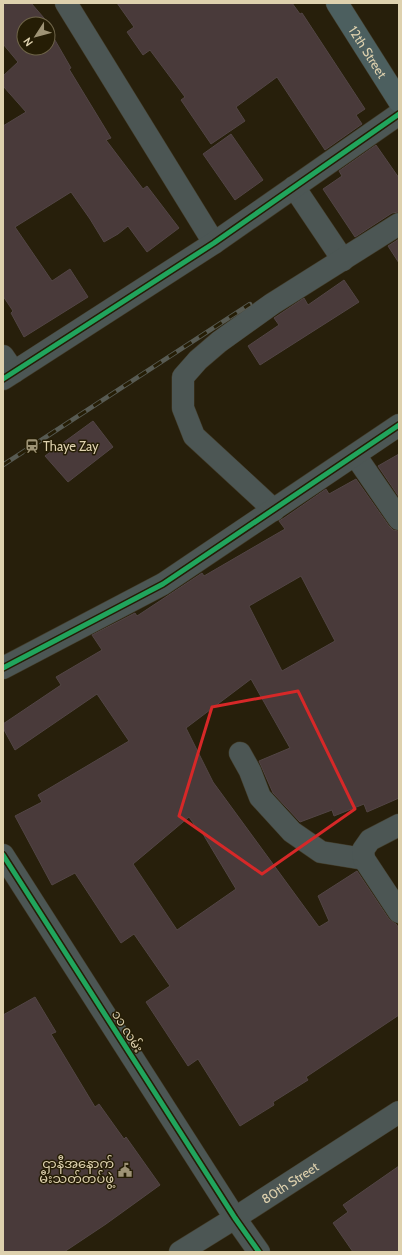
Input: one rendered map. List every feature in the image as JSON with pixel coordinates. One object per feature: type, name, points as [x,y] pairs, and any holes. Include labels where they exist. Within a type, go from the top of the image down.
[{"type":"main road","name":"12th Street","points":[[337,3],[399,101]]},
{"type":"street","points":[[66,3],[214,243]]},
{"type":"street","points":[[7,369],[214,243],[399,114]]},
{"type":"street","points":[[294,187],[343,260]]},
{"type":"street","points":[[274,510],[194,436],[183,408],[183,377],[198,360],[219,342],[272,304],[399,224]]},
{"type":"street","points":[[3,668],[163,584],[399,425]]},
{"type":"street","points":[[355,455],[399,519]]},
{"type":"street","points":[[240,753],[250,771],[260,797],[292,832],[321,852],[364,859]]},
{"type":"street","points":[[399,825],[370,840],[363,850],[364,859],[399,912]]},
{"type":"street","name":"၁၁ လမ်း","points":[[3,855],[235,1218],[259,1252]]},
{"type":"street","name":"80th Street","points":[[180,1252],[399,1112]]},
{"type":"highlighted area","points":[[298,691],[355,809],[262,874],[179,816],[212,707]]},
{"type":"building","points":[[3,3],[31,3],[42,16],[16,16],[16,56],[56,56],[56,42],[71,68],[69,69],[111,138],[106,140],[143,189],[147,186],[179,228],[147,252],[128,226],[104,242],[71,192],[15,227],[52,281],[70,269],[88,297],[24,337],[11,313],[13,311],[3,296],[3,126],[26,112],[3,86],[3,76],[18,62],[3,44]]},
{"type":"building","points":[[117,3],[292,3],[300,14],[302,13],[365,109],[356,115],[362,124],[325,150],[277,77],[236,107],[245,121],[211,144],[181,100],[185,97],[150,50],[143,55],[127,32],[134,27]]},
{"type":"building","points":[[231,134],[263,180],[235,200],[203,154]]},
{"type":"building","points":[[376,145],[399,178],[399,212],[392,213],[355,237],[323,189],[342,176],[339,171]]},
{"type":"building","points":[[399,239],[399,263],[388,246]]},
{"type":"building","points":[[344,280],[359,302],[260,365],[248,346],[279,325],[274,318],[304,298],[308,305]]},
{"type":"building","points":[[93,421],[113,447],[68,482],[45,456]]},
{"type":"building","points":[[399,454],[399,497],[378,466]]},
{"type":"building","points":[[356,479],[389,526],[393,530],[399,531],[399,798],[367,812],[364,804],[334,816],[332,810],[300,822],[273,793],[259,761],[290,748],[251,679],[186,728],[213,782],[319,927],[329,921],[318,896],[357,871],[389,919],[399,928],[399,1015],[306,1077],[308,1080],[273,1102],[274,1105],[240,1126],[198,1059],[188,1066],[146,1002],[170,986],[134,934],[121,943],[75,873],[52,885],[15,816],[42,802],[38,795],[129,741],[97,694],[15,750],[3,728],[3,724],[61,685],[56,677],[102,650],[92,635],[135,613],[137,616],[202,573],[204,576],[285,529],[279,521],[326,489],[329,494]],"holes":[[[301,576],[335,641],[282,671],[249,606]],[[189,817],[198,830],[200,829],[236,889],[177,930],[133,864]]]},
{"type":"building","points":[[35,997],[56,1032],[51,1034],[95,1107],[99,1104],[124,1139],[126,1137],[160,1185],[64,1252],[3,1252],[3,1015]]},
{"type":"building","points":[[399,1166],[399,1252],[353,1252],[333,1223],[348,1212],[343,1205]]},
{"type":"railway","points":[[3,465],[250,304]]},
{"type":"cycle path","points":[[3,379],[214,243],[399,114]]},
{"type":"cycle path","points":[[3,668],[163,584],[399,425]]},
{"type":"cycle path","points":[[3,855],[235,1218],[259,1252]]},
{"type":"place","name":"Thaye Zay","points":[[32,446]]},
{"type":"place","name":"ဌာနီအနောက် မီးသတ်တပ်ဖွဲ့","points":[[125,1170]]}]
